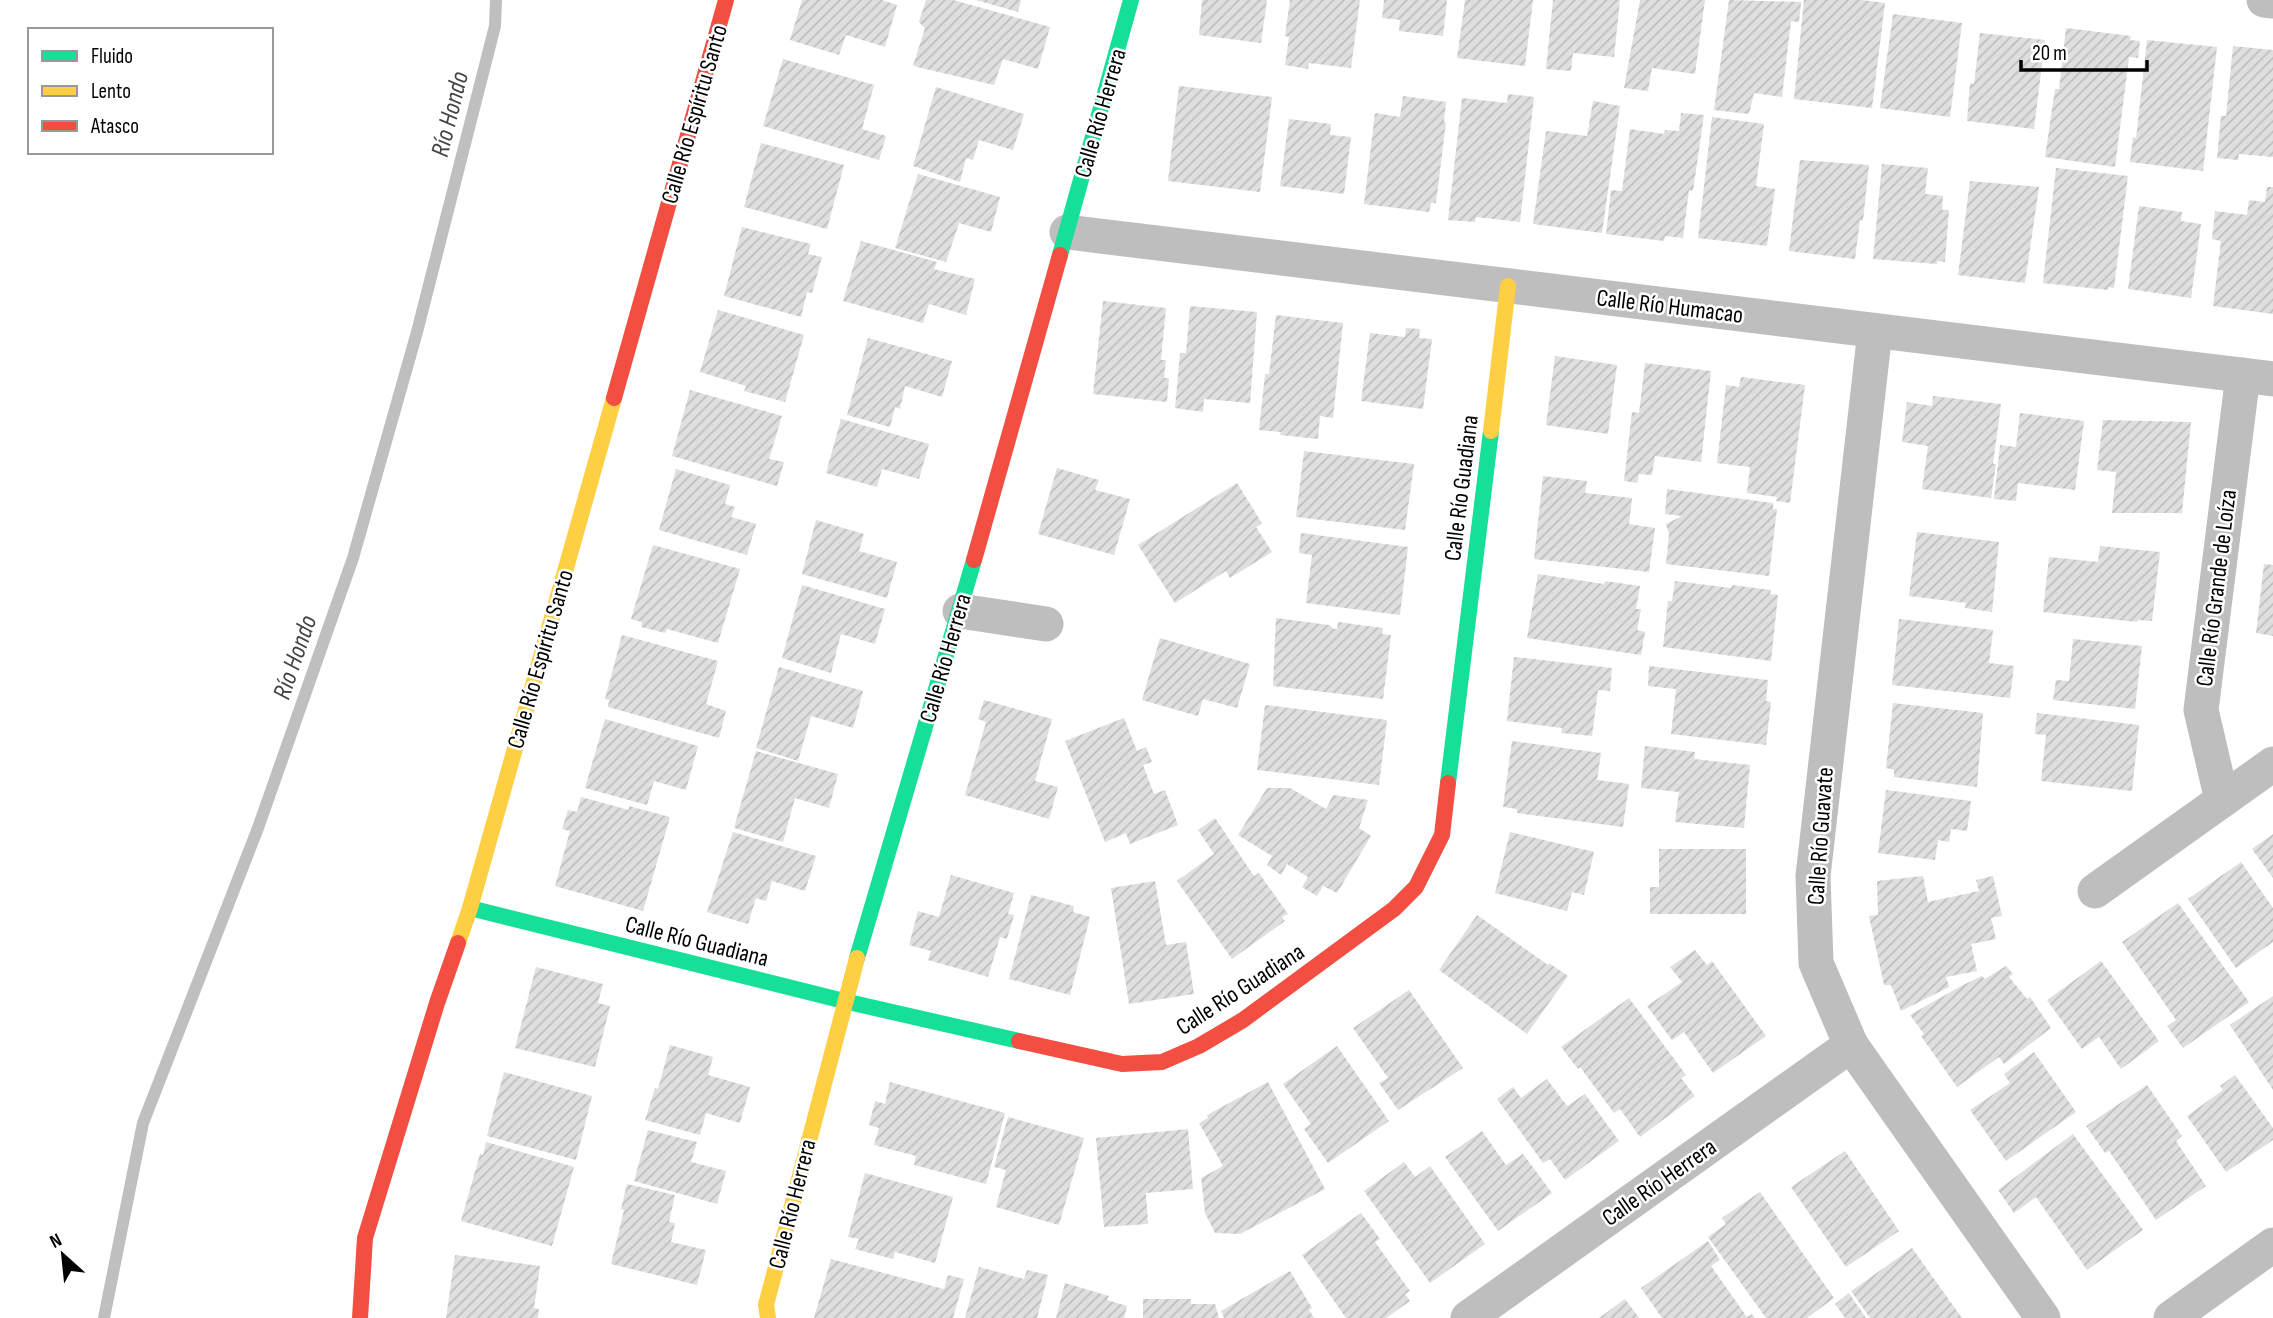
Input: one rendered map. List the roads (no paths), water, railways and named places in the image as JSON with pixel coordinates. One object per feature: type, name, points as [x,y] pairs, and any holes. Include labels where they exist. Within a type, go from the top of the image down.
[{"type":"street","name":"Calle Río Espíritu Santo","points":[[360,1318],[365,1238],[437,1003],[470,908],[726,0]]},
{"type":"street","name":"Calle Río Herrera","points":[[768,1318],[766,1305],[844,1001],[960,611],[1131,0]]},
{"type":"street","points":[[2264,0],[2273,1]]},
{"type":"street","name":"Calle Río Humacao","points":[[1067,232],[2258,377]]},
{"type":"street","name":"Calle Río Guadiana","points":[[470,908],[844,1001],[1122,1063],[1162,1062],[1199,1046],[1243,1020],[1394,909],[1416,887],[1442,835],[1508,286]]},
{"type":"street","name":"Calle Río Guavate","points":[[1875,331],[1813,876],[1816,963],[1851,1045],[2043,1318]]},
{"type":"street","name":"Calle Río Grande de Loíza","points":[[2222,800],[2202,710],[2258,377]]},
{"type":"street","points":[[960,611],[1046,624]]},
{"type":"street","points":[[2095,891],[2273,764]]},
{"type":"street","name":"Calle Río Herrera","points":[[1468,1318],[1851,1045]]},
{"type":"street","points":[[2171,1318],[2273,1245]]},
{"type":"waterway","name":"Río Hondo","points":[[104,1318],[143,1123],[258,828],[353,558],[417,332],[495,26],[496,0]]}]
